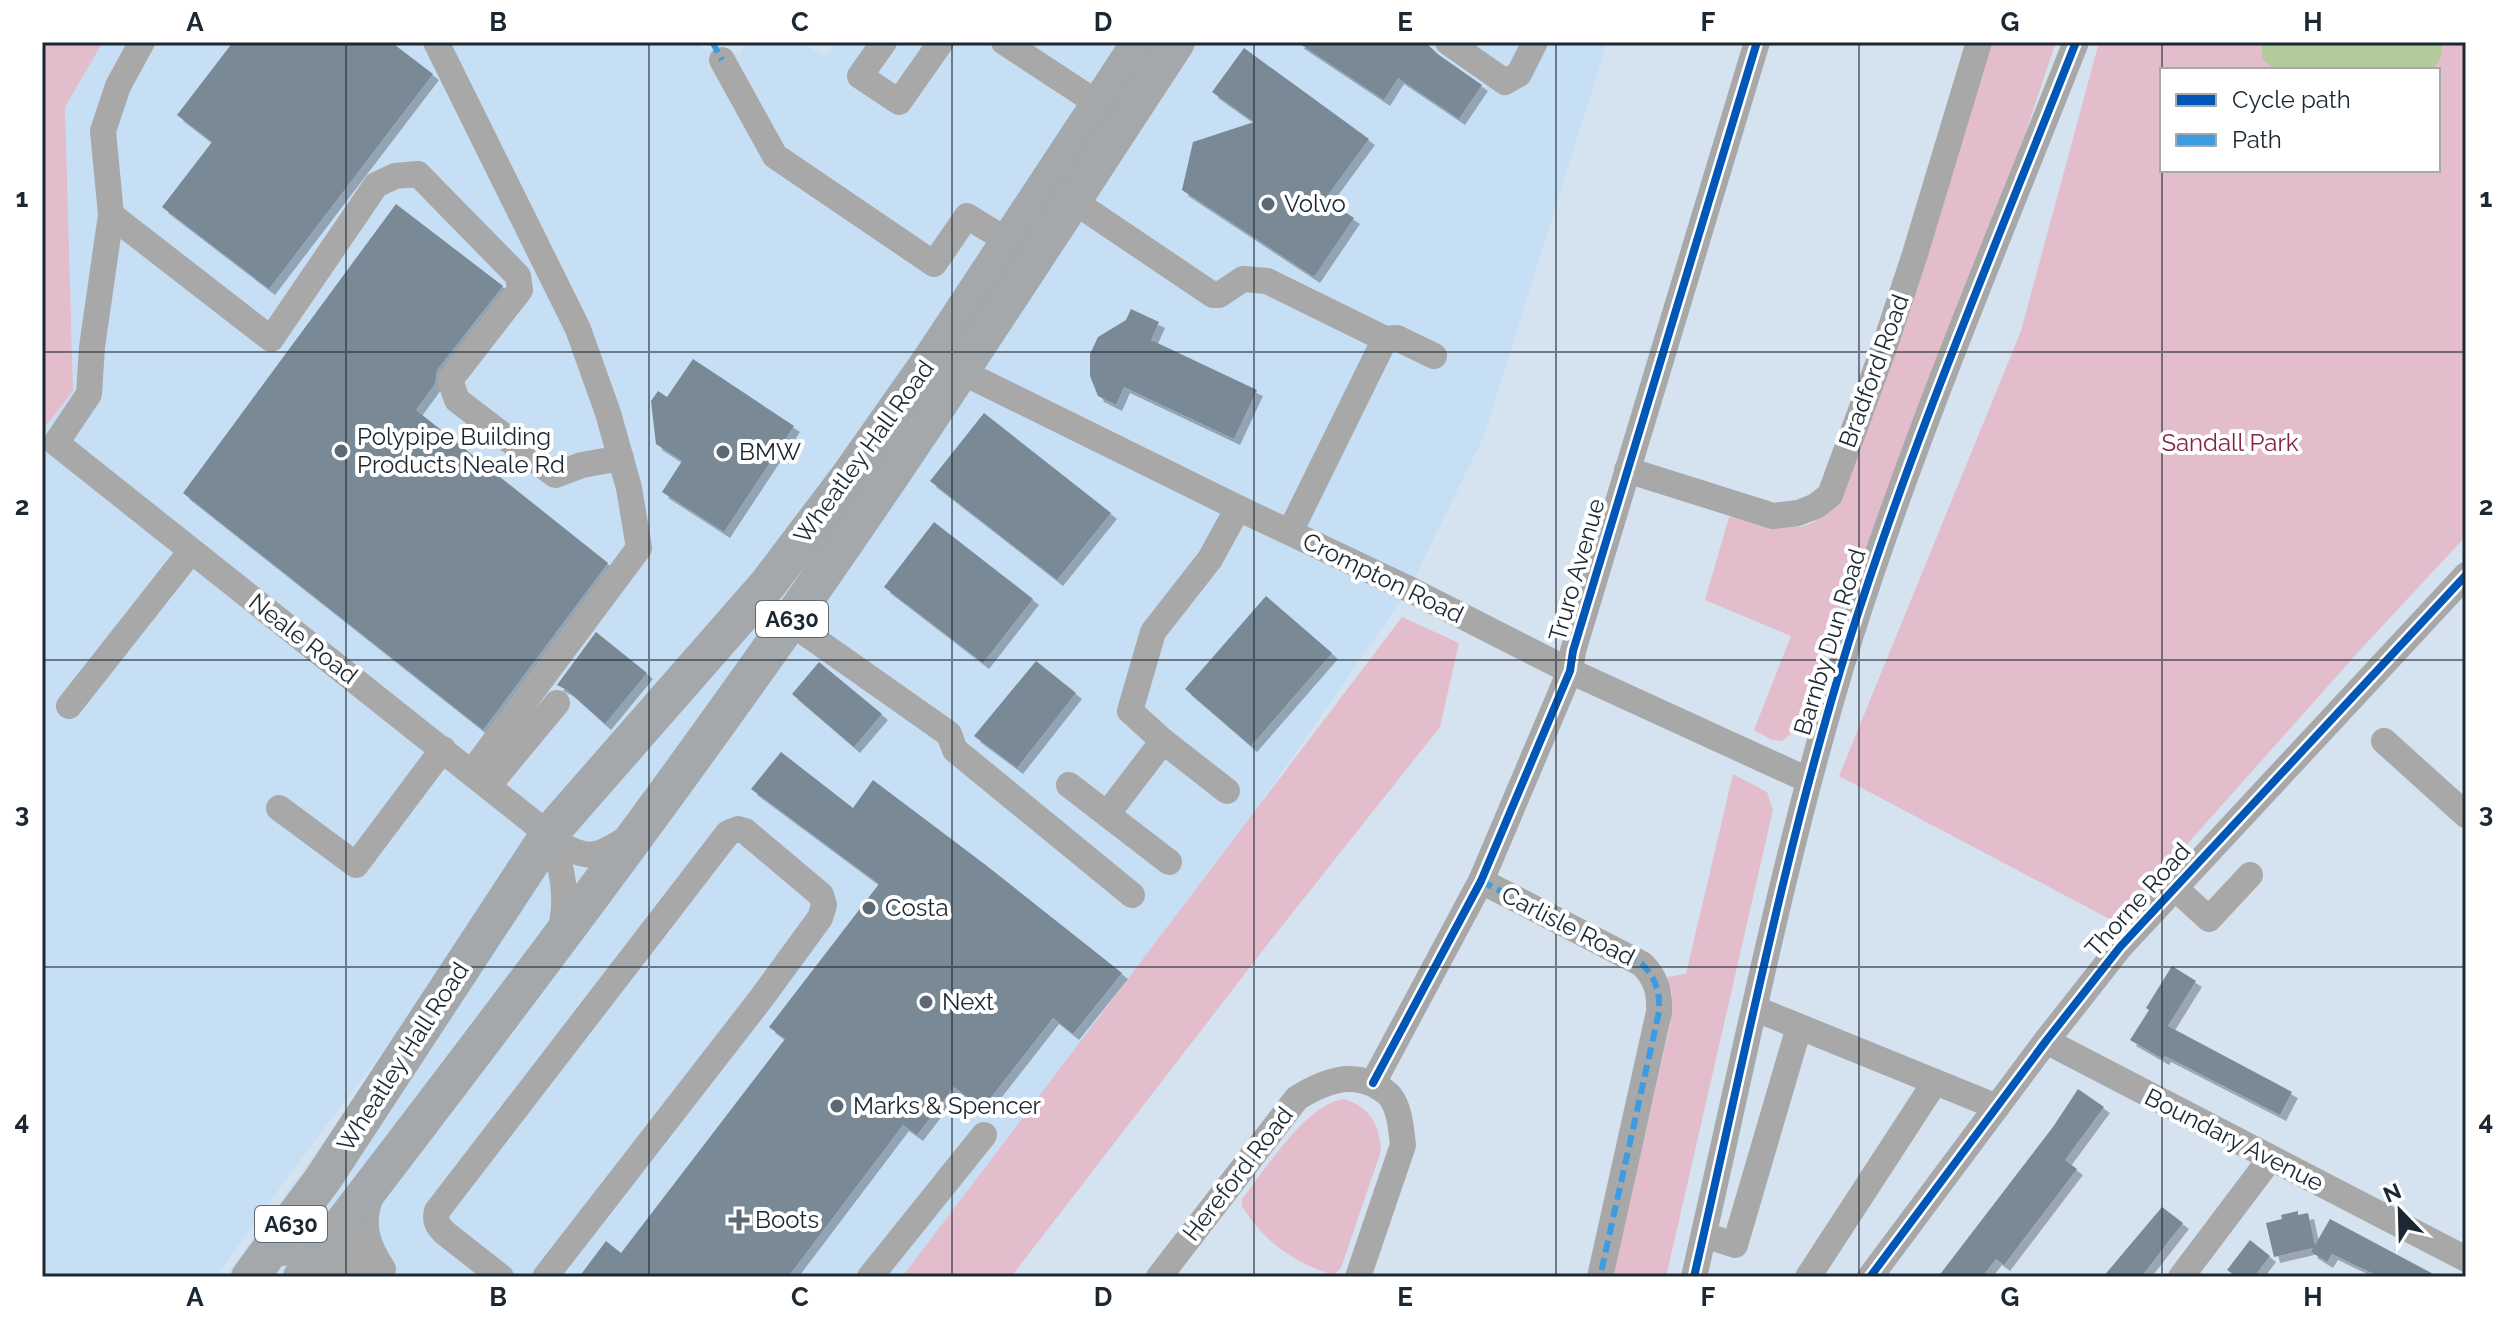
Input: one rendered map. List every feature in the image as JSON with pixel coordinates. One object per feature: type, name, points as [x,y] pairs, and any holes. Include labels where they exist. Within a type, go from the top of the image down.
[{"type":"highway","name":"Wheatley Hall Road","points":[[250,1277],[330,1169],[550,833],[768,584],[849,477],[1141,42]]},
{"type":"highway","name":"Wheatley Hall Road","points":[[302,1277],[555,946],[790,622],[960,371],[1176,42]]},
{"type":"street","points":[[142,42],[118,86],[103,131],[111,215],[271,339],[376,185],[395,176],[418,174],[518,276],[520,290],[450,380],[457,400],[555,475],[582,465],[621,458]]},
{"type":"street","points":[[436,42],[578,329],[621,458],[639,548],[481,779]]},
{"type":"street","points":[[884,42],[860,76],[899,102],[941,42]]},
{"type":"street","points":[[1004,42],[1100,105]]},
{"type":"street","points":[[1448,42],[1505,82],[1519,74],[1535,42]]},
{"type":"street","name":"Truro Avenue","points":[[1373,1083],[1481,881],[1570,671],[1573,651],[1757,42]]},
{"type":"street","name":"Bradford Road","points":[[1627,470],[1773,516],[1816,506],[1830,495],[1905,284],[1979,42]]},
{"type":"street","name":"Barnby Dun Road","points":[[1694,1277],[1808,780],[1850,638],[1900,489],[2076,42]]},
{"type":"street","points":[[722,60],[775,156],[934,264],[967,216],[1009,242]]},
{"type":"street","points":[[1072,200],[1213,295],[1219,295],[1243,279],[1267,281],[1385,339],[1397,338],[1434,356]]},
{"type":"street","name":"Neale Road","points":[[111,215],[92,347],[89,394],[49,451],[191,551],[550,833]]},
{"type":"street","points":[[1290,532],[1385,339]]},
{"type":"street","name":"Crompton Road","points":[[960,371],[1570,671],[1808,780]]},
{"type":"street","points":[[1227,791],[1130,711],[1153,632],[1210,559],[1238,508]]},
{"type":"street","points":[[69,706],[191,551]]},
{"type":"street","name":"Thorne Road","points":[[1870,1277],[2120,947],[2466,575]]},
{"type":"street","points":[[790,622],[949,734],[955,750],[1132,895]]},
{"type":"street","points":[[481,779],[557,703]]},
{"type":"street","points":[[1108,813],[1163,741]]},
{"type":"street","points":[[2384,741],[2466,815]]},
{"type":"street","points":[[279,808],[356,865],[443,749]]},
{"type":"street","points":[[1069,785],[1169,862]]},
{"type":"street","points":[[501,1277],[470,1268],[438,1225],[437,1211],[728,833],[738,829],[745,831],[821,895],[824,905],[820,918],[545,1277]]},
{"type":"street","name":"Wheatley Hall Road","points":[[550,833],[581,855],[596,856],[641,830]]},
{"type":"street","name":"Wheatley Hall Road","points":[[550,833],[560,861],[565,890],[564,917],[555,946]]},
{"type":"street","points":[[2175,888],[2209,919],[2250,875]]},
{"type":"street","name":"Carlisle Road","points":[[1481,881],[1642,964],[1652,974],[1660,1000],[1600,1277]]},
{"type":"street","points":[[1756,1009],[1997,1107]]},
{"type":"street","points":[[1704,1235],[1732,1255],[1799,1027]]},
{"type":"street","name":"Boundary Avenue","points":[[2046,1041],[2466,1259]]},
{"type":"street","name":"Hereford Road","points":[[1159,1277],[1297,1098],[1317,1086],[1347,1077],[1373,1083]]},
{"type":"street","points":[[1808,1277],[1935,1082]]},
{"type":"street","points":[[1358,1277],[1403,1145],[1401,1122],[1390,1095],[1373,1083]]},
{"type":"street","points":[[870,1277],[984,1135]]},
{"type":"street","points":[[2181,1277],[2270,1159]]},
{"type":"street","points":[[330,1169],[321,1204],[334,1236]]},
{"type":"street","points":[[379,1175],[365,1209],[364,1228],[371,1250],[384,1271]]},
{"type":"street","points":[[265,1277],[295,1237],[313,1229],[334,1236],[384,1271]]},
{"type":"street","points":[[309,1277],[329,1269],[384,1271]]},
{"type":"shaded area","points":[[103,42],[697,42],[703,49],[740,53],[747,42],[801,42],[826,57],[836,42],[1607,42],[1484,436],[1409,589],[932,1277],[225,1277],[515,879],[294,1168],[216,1277],[42,1277],[42,431],[73,391],[65,107]],"holes":[[[914,350],[931,359],[844,464]]]},
{"type":"shaded area","points":[[2261,42],[2443,42],[2440,60],[2434,68],[2273,68],[2263,60]]},
{"type":"green space","points":[[42,42],[103,42],[65,107],[73,391],[42,431]]},
{"type":"green space","points":[[1989,42],[2056,42],[2018,155],[1803,716],[1792,733],[1782,741],[1772,740],[1754,730],[1791,636],[1705,600],[1729,517],[1801,527],[1814,522],[1828,509]]},
{"type":"green space","name":"Sandall Park","points":[[2099,42],[2466,42],[2466,536],[2117,923],[1839,776],[2021,331]]},
{"type":"green space","points":[[1402,617],[1459,643],[1440,727],[1011,1277],[902,1277]]},
{"type":"green space","points":[[1733,774],[1767,792],[1773,810],[1666,1277],[1612,1277],[1670,1026],[1672,993],[1667,977],[1686,974]]},
{"type":"green space","points":[[1344,1099],[1360,1106],[1372,1118],[1381,1151],[1341,1268],[1333,1275],[1292,1257],[1270,1240],[1242,1206],[1242,1199],[1301,1125],[1315,1113]]},
{"type":"building","points":[[233,42],[391,42],[433,74],[269,289],[162,207],[212,142],[177,115]]},
{"type":"building","points":[[1297,42],[1425,42],[1482,85],[1459,119],[1398,78],[1384,100]]},
{"type":"building","points":[[1244,48],[1369,139],[1325,199],[1354,218],[1314,277],[1182,190],[1193,142],[1254,122],[1212,92]]},
{"type":"building","name":"Polypipe Building Products Neale Rd","points":[[396,204],[503,286],[437,370],[435,384],[416,410],[608,563],[483,730],[183,493]]},
{"type":"building","points":[[1131,309],[1159,322],[1151,340],[1257,390],[1234,439],[1124,387],[1116,405],[1098,396],[1090,376],[1090,354],[1098,337],[1126,320]]},
{"type":"building","name":"BMW","points":[[693,359],[794,426],[724,532],[662,492],[682,461],[656,444],[651,401],[658,391],[667,397]]},
{"type":"building","points":[[984,413],[1111,513],[1057,580],[930,481]]},
{"type":"building","points":[[934,522],[1033,599],[983,663],[884,587]]},
{"type":"building","points":[[1266,596],[1332,653],[1251,746],[1185,689]]},
{"type":"building","points":[[596,632],[647,673],[605,724],[567,690],[557,685]]},
{"type":"building","points":[[1036,661],[1076,693],[1017,768],[974,736]]},
{"type":"building","points":[[819,662],[882,714],[854,747],[792,694]]},
{"type":"building","points":[[781,752],[853,808],[873,780],[1122,973],[1073,1034],[1053,1018],[982,1109],[954,1087],[917,1135],[903,1125],[788,1277],[579,1277],[606,1241],[621,1253],[785,1039],[769,1027],[879,884],[751,789]]},
{"type":"building","points":[[2172,966],[2196,981],[2168,1026],[2292,1092],[2280,1115],[2130,1040]]},
{"type":"building","points":[[2078,1089],[2104,1107],[2065,1160],[2077,1169],[2004,1265],[1996,1259],[1982,1277],[1938,1277],[2053,1127]]},
{"type":"building","points":[[2162,1207],[2183,1223],[2141,1277],[2103,1277]]},
{"type":"building","points":[[2298,1211],[2298,1215],[2308,1213],[2315,1245],[2330,1219],[2439,1277],[2380,1277],[2332,1254],[2327,1262],[2311,1252],[2313,1248],[2274,1257],[2266,1223]]},
{"type":"building","points":[[2250,1240],[2270,1256],[2254,1277],[2237,1277],[2227,1270]]},
{"type":"marked path","points":[[716,42],[714,45],[722,60]]},
{"type":"marked path","points":[[1481,881],[1642,964],[1656,986],[1659,1012],[1600,1277]]},
{"type":"cycle path","points":[[1373,1083],[1481,881],[1570,671],[1573,651],[1757,42]]},
{"type":"cycle path","points":[[1694,1277],[1785,876],[1850,638],[1929,413],[2076,42]]},
{"type":"cycle path","points":[[1870,1277],[2120,947],[2466,575]]},
{"type":"place","name":"Volvo","points":[[1268,204]]},
{"type":"place","name":"Polypipe Building Products Neale Rd","points":[[341,451]]},
{"type":"place","name":"BMW","points":[[723,452]]},
{"type":"place","name":"Costa","points":[[869,908]]},
{"type":"place","name":"Next","points":[[926,1002]]},
{"type":"place","name":"Marks & Spencer","points":[[837,1106]]},
{"type":"place","name":"Boots","points":[[739,1220]]}]
